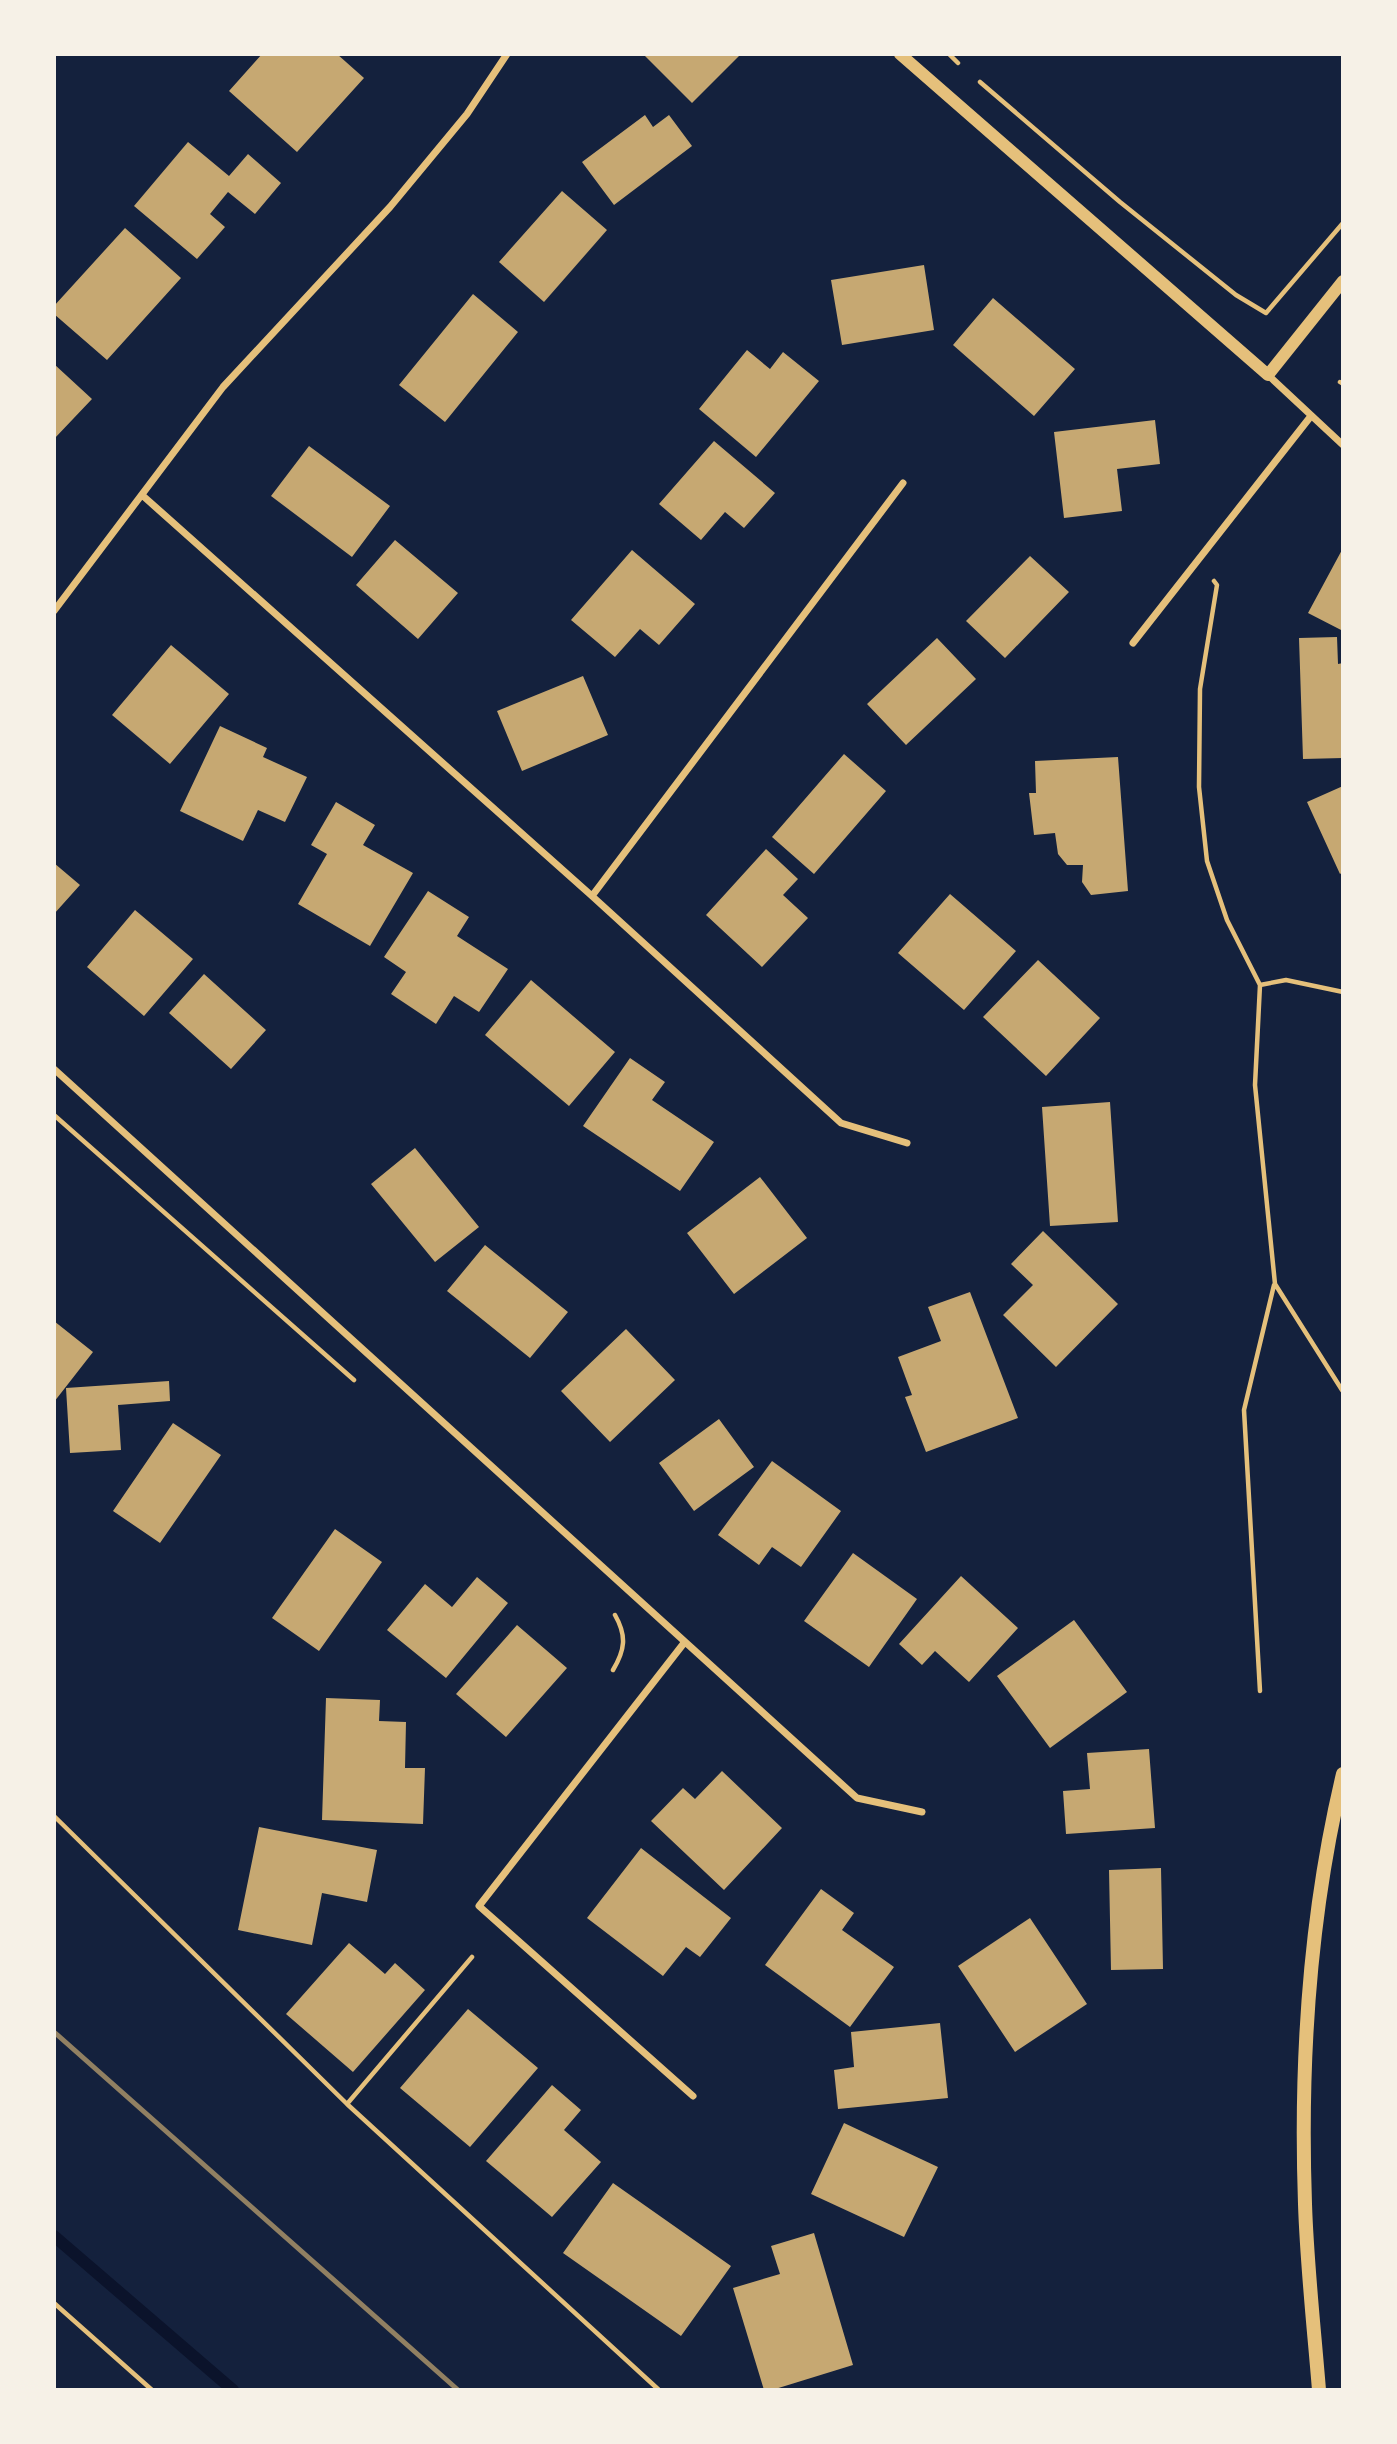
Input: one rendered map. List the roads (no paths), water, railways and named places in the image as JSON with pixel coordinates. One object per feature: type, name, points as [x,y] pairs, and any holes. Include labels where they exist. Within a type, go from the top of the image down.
[{"type":"main road","points":[[1319,2390],[1305,2204],[1304,2091],[1313,1956],[1331,1825],[1343,1774]]},
{"type":"street","points":[[54,611],[223,387],[390,207],[467,114],[508,54]]},
{"type":"street","points":[[900,54],[1268,375],[1343,445]]},
{"type":"street","points":[[1268,375],[1343,281]]},
{"type":"street","points":[[1133,643],[1311,416]]},
{"type":"street","points":[[592,896],[903,483]]},
{"type":"street","points":[[142,495],[592,896],[841,1123],[907,1143]]},
{"type":"street","points":[[54,1069],[857,1798],[922,1812]]},
{"type":"street","points":[[684,1643],[479,1906],[693,2096]]},
{"type":"waterway","points":[[54,2236],[233,2390]]},
{"type":"railway","points":[[54,2032],[458,2390]]}]
